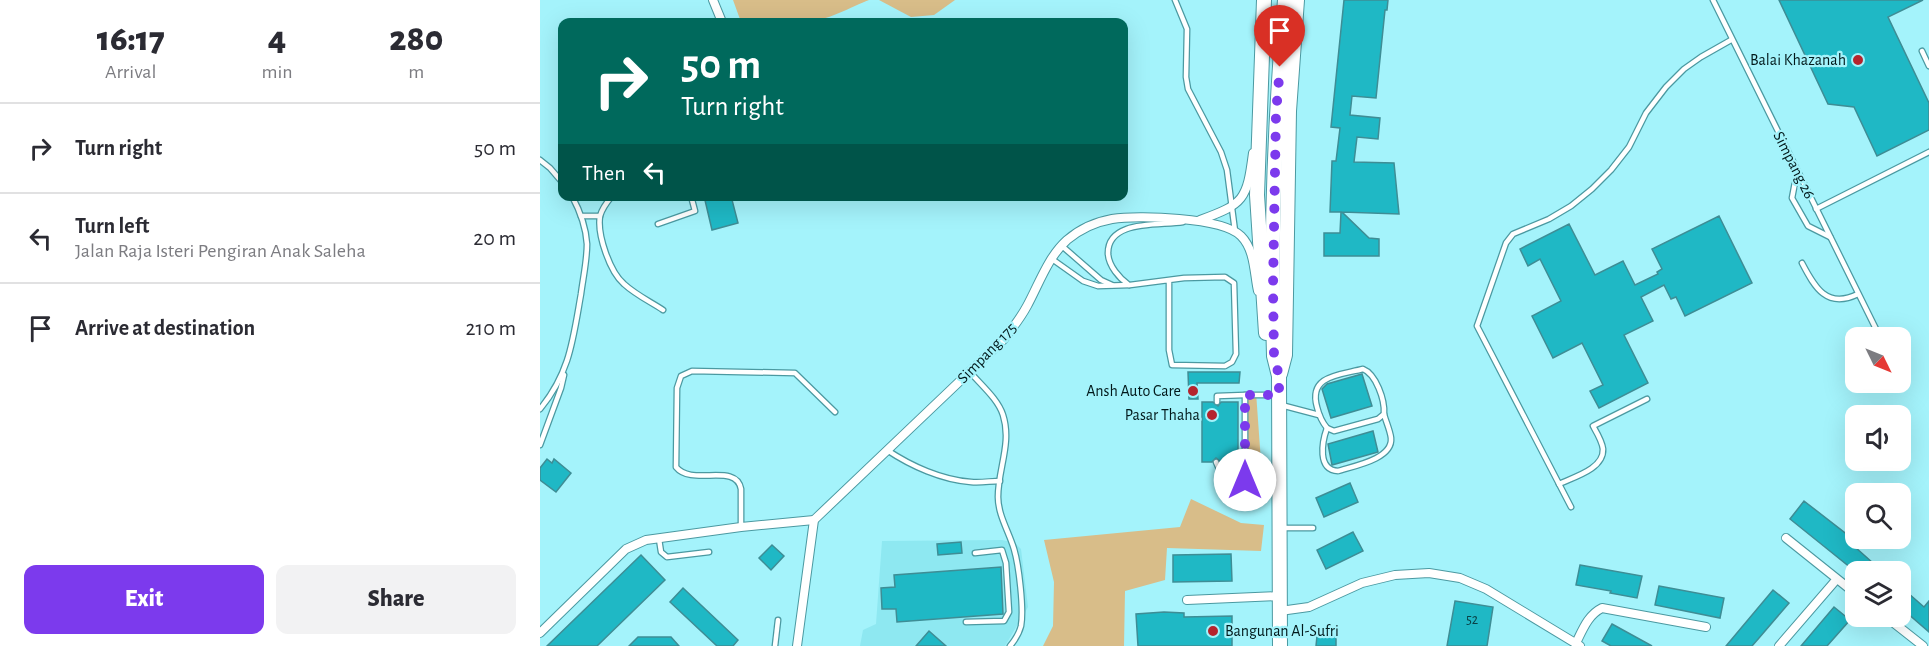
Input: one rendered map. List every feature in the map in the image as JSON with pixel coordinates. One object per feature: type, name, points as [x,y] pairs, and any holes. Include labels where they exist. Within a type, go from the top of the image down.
[{"type":"main road","points":[[1264,0],[1257,195],[1264,317],[1266,334],[1274,351]]},
{"type":"main road","points":[[1280,646],[1279,376],[1274,351],[1276,113],[1285,0]]},
{"type":"main road","points":[[1279,376],[1285,355],[1289,111],[1298,0]]},
{"type":"street","points":[[713,0],[720,18]]},
{"type":"street","points":[[1231,207],[1239,201],[1249,182],[1260,117]]},
{"type":"street","name":"Simpang 175","points":[[1197,220],[1231,207]]},
{"type":"street","name":"Simpang 175","points":[[814,520],[970,372],[1016,324],[1052,259],[1078,231],[1112,219],[1197,220],[1235,231]]},
{"type":"street","points":[[1235,231],[1248,244],[1264,317]]},
{"type":"street","points":[[540,633],[626,549],[635,544],[741,527],[814,520],[797,646]]},
{"type":"street","points":[[1786,538],[1845,586]]},
{"type":"street","points":[[1280,611],[1309,606],[1362,583],[1395,575],[1428,573],[1460,578],[1486,589],[1578,644],[1590,617],[1602,608],[1706,627]]},
{"type":"street","points":[[1779,646],[1836,580]]},
{"type":"street","points":[[1187,600],[1280,596]]},
{"type":"street","points":[[1899,627],[1923,646]]},
{"type":"lane","points":[[1175,0],[1187,29],[1188,89],[1221,152],[1227,170],[1235,231]]},
{"type":"lane","name":"Simpang 26","points":[[1713,0],[1874,327]]},
{"type":"lane","points":[[1571,507],[1478,326],[1506,243],[1514,234],[1549,219],[1571,206],[1592,189],[1629,147],[1646,113],[1666,87],[1684,69],[1731,40]]},
{"type":"lane","points":[[1922,51],[1929,66]]},
{"type":"lane","points":[[1816,208],[1929,152]]},
{"type":"lane","points":[[540,160],[558,178]]},
{"type":"lane","points":[[1797,172],[1792,198],[1808,226],[1830,237]]},
{"type":"lane","points":[[540,445],[572,351],[585,267],[587,244],[574,201]]},
{"type":"lane","points":[[608,201],[600,216],[600,230],[615,275],[625,285],[663,310]]},
{"type":"lane","points":[[658,224],[696,211],[693,201]]},
{"type":"lane","points":[[580,216],[600,216]]},
{"type":"lane","points":[[1130,285],[1119,276],[1108,255],[1115,235],[1129,227],[1197,220]]},
{"type":"lane","points":[[1062,246],[1101,280],[1114,286]]},
{"type":"lane","points":[[1052,259],[1083,281],[1098,286],[1130,285],[1169,281],[1226,277],[1234,283],[1236,354],[1232,362],[1225,366],[1172,365],[1169,350],[1169,281]]},
{"type":"lane","points":[[1802,263],[1811,280],[1824,295],[1847,300],[1858,294]]},
{"type":"lane","points":[[540,410],[565,369]]},
{"type":"lane","points":[[1327,428],[1322,449],[1326,467],[1331,471],[1338,471],[1383,456],[1389,448],[1391,439],[1374,378],[1371,372],[1363,369],[1320,382],[1315,390],[1319,415],[1327,428],[1334,431],[1378,419],[1384,414]]},
{"type":"lane","points":[[741,527],[741,489],[740,483],[735,478],[729,475],[690,476],[681,474],[676,467],[677,388],[681,376],[692,371],[795,373],[835,412]]},
{"type":"lane","points":[[970,372],[1003,414],[1007,434],[998,496],[1000,511],[1016,556],[1021,611],[1021,626],[1010,646]]},
{"type":"lane","points":[[1245,395],[1245,480]]},
{"type":"lane","points":[[1217,402],[1217,396],[1245,395],[1279,400],[1319,415]]},
{"type":"lane","points":[[1559,484],[1587,471],[1596,465],[1602,456],[1603,447],[1593,426],[1647,399]]},
{"type":"lane","points":[[887,450],[906,463],[948,478],[971,482],[1000,481]]},
{"type":"lane","points":[[1216,462],[1224,480],[1280,480]]},
{"type":"lane","points":[[1280,528],[1313,528]]},
{"type":"lane","points":[[658,539],[661,552],[667,557],[709,552]]},
{"type":"lane","points":[[966,622],[1004,621],[1010,612],[1002,550],[975,553]]},
{"type":"lane","points":[[1004,558],[1016,556]]},
{"type":"lane","points":[[1010,612],[1021,611]]},
{"type":"lane","points":[[775,646],[778,620]]},
{"type":"shaded area","points":[[733,0],[869,0],[825,18],[740,18]]},
{"type":"shaded area","points":[[879,0],[955,0],[934,15],[911,17]]},
{"type":"shaded area","points":[[1256,392],[1261,462],[1248,449],[1242,423],[1242,395]]},
{"type":"shaded area","points":[[1191,499],[1241,523],[1264,525],[1261,551],[1167,548],[1165,580],[1125,591],[1124,646],[1043,646],[1053,626],[1054,582],[1044,540],[1180,527]]},
{"type":"shaded area","points":[[1002,540],[1015,543],[1021,549],[1028,607],[1005,646],[860,646],[863,630],[876,624],[882,541]]},
{"type":"building","points":[[1344,0],[1388,0],[1376,98],[1352,96],[1350,115],[1380,118],[1378,139],[1357,137],[1354,162],[1394,163],[1399,214],[1342,212],[1369,238],[1379,239],[1379,256],[1324,256],[1324,233],[1340,233],[1341,212],[1330,212],[1332,161],[1336,161],[1340,128],[1331,127]]},
{"type":"building","name":"Balai Khazanah","points":[[1779,0],[1923,0],[1888,17],[1929,103],[1929,130],[1877,156],[1854,107],[1828,104]]},
{"type":"building","points":[[705,201],[732,201],[738,223],[712,230]]},
{"type":"building","points":[[1719,216],[1752,283],[1685,316],[1676,297],[1671,299],[1664,285],[1641,297],[1653,321],[1624,335],[1648,383],[1599,408],[1590,391],[1603,385],[1582,343],[1553,358],[1532,316],[1561,301],[1540,259],[1528,266],[1520,249],[1569,224],[1595,275],[1623,261],[1635,285],[1658,274],[1657,272],[1662,269],[1652,249]]},
{"type":"building","name":"Ansh Auto Care","points":[[1188,372],[1240,372],[1239,383],[1197,383],[1198,399],[1189,399]]},
{"type":"building","points":[[1362,374],[1372,406],[1331,418],[1322,389],[1327,384]]},
{"type":"building","points":[[1202,402],[1213,402],[1218,406],[1221,402],[1238,402],[1238,462],[1221,462],[1216,458],[1212,462],[1202,462]]},
{"type":"building","points":[[1373,431],[1378,452],[1332,465],[1328,444]]},
{"type":"building","points":[[547,459],[552,463],[554,459],[571,473],[556,492],[540,480],[540,468]]},
{"type":"building","points":[[1350,483],[1358,502],[1324,517],[1316,498]]},
{"type":"building","points":[[1804,501],[1845,533],[1845,549],[1857,549],[1871,561],[1845,561],[1845,563],[1790,519]]},
{"type":"building","points":[[1353,532],[1363,551],[1326,569],[1317,550]]},
{"type":"building","points":[[961,542],[962,553],[938,555],[937,544]]},
{"type":"building","points":[[772,545],[784,556],[771,570],[759,558]]},
{"type":"building","points":[[1231,554],[1232,581],[1173,582],[1173,555]]},
{"type":"building","points":[[641,555],[665,580],[597,646],[547,646]]},
{"type":"building","points":[[1580,565],[1642,576],[1637,598],[1576,585]]},
{"type":"building","points":[[1001,567],[1003,614],[897,622],[896,609],[882,609],[881,588],[895,587],[894,575]]},
{"type":"building","points":[[1659,586],[1724,598],[1720,618],[1655,605]]},
{"type":"building","points":[[683,588],[738,640],[733,646],[717,646],[670,602]]},
{"type":"building","points":[[1773,590],[1789,603],[1752,646],[1726,646]]},
{"type":"building","points":[[1911,596],[1924,607],[1929,601],[1929,632],[1911,616]]},
{"type":"building","points":[[1455,601],[1493,607],[1487,646],[1447,646]]},
{"type":"building","points":[[1834,607],[1845,616],[1845,626],[1827,646],[1801,646]]},
{"type":"building","points":[[1184,613],[1184,617],[1232,616],[1232,646],[1138,646],[1136,614]]},
{"type":"building","points":[[1612,624],[1652,646],[1611,646],[1602,641]]},
{"type":"building","points":[[929,631],[946,646],[916,646]]},
{"type":"building","points":[[1317,636],[1336,636],[1336,646],[1316,646]]},
{"type":"building","points":[[638,637],[671,637],[679,646],[629,646]]},
{"type":"place","name":"Balai Khazanah","points":[[1858,60]]},
{"type":"place","name":"Ansh Auto Care","points":[[1193,391]]},
{"type":"place","name":"Pasar Thaha","points":[[1212,415]]},
{"type":"place","name":"Bangunan Al-Sufri","points":[[1213,631]]},
{"type":"route","points":[[1245,480],[1245,395],[1279,395],[1279,376],[1274,356],[1273,287],[1276,113],[1280,67]]}]
